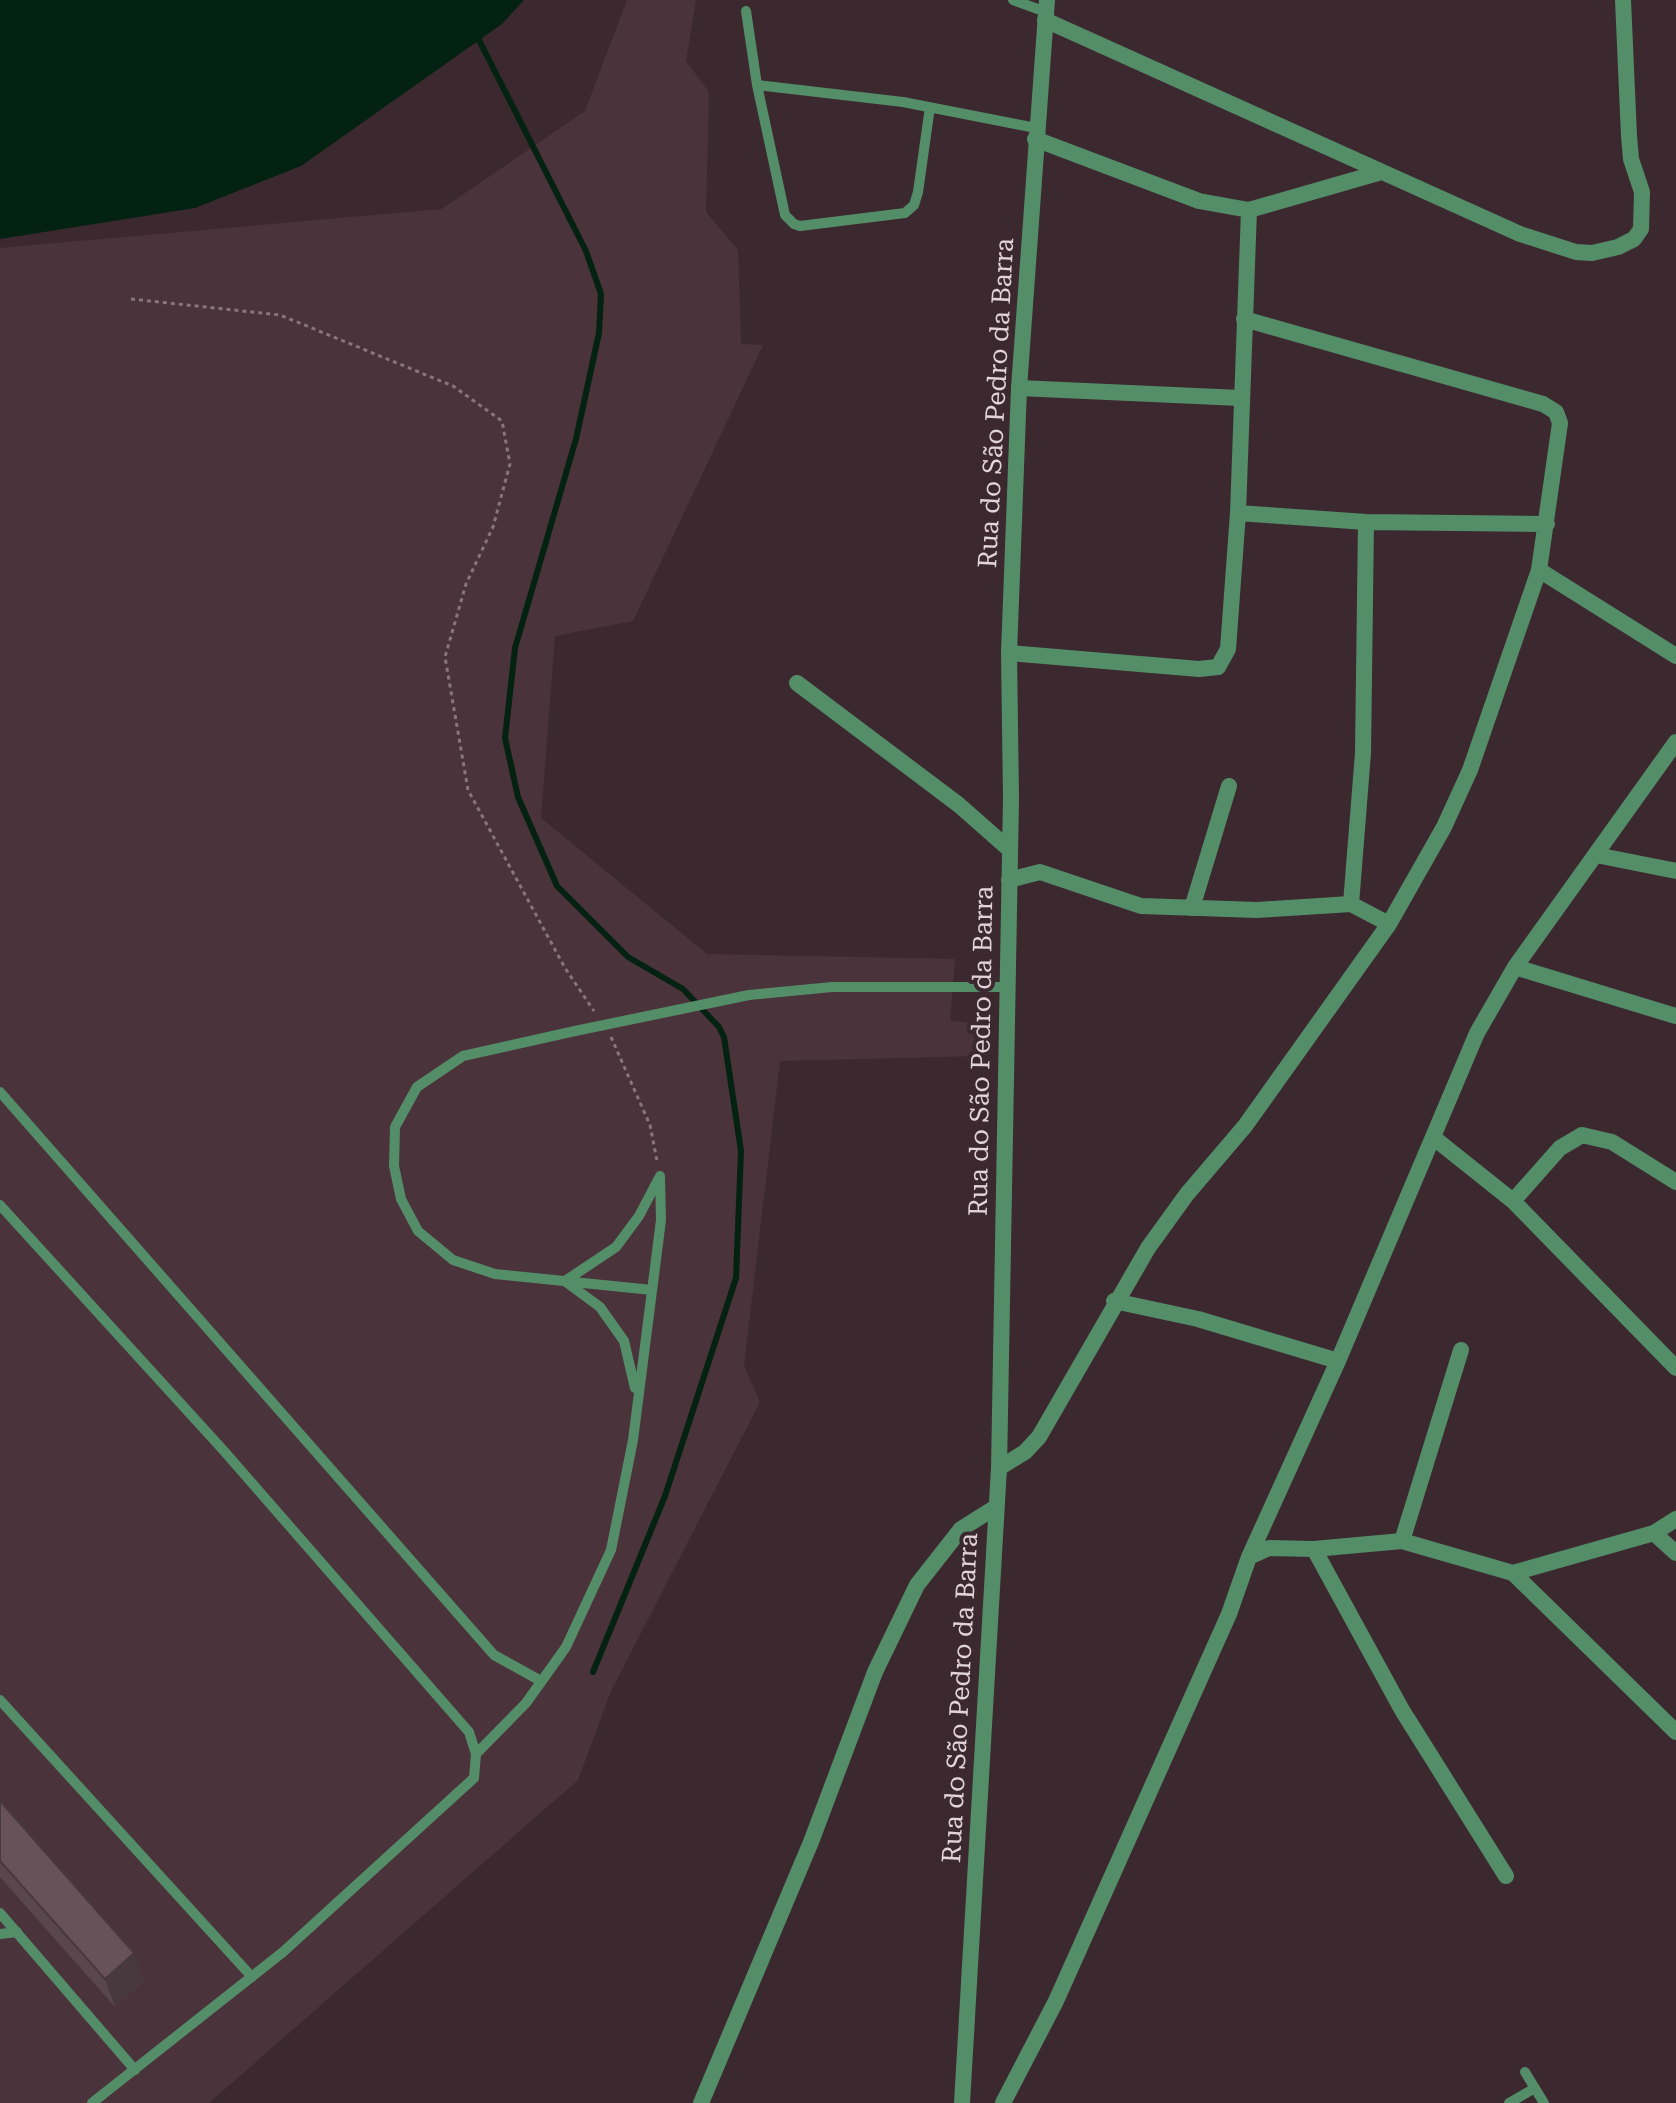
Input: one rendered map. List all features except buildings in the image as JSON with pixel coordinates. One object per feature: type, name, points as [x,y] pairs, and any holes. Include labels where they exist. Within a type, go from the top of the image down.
[{"type":"street","points":[[1046,11],[1378,173],[1520,234],[1576,252],[1618,247],[1634,239],[1641,229],[1642,192],[1631,159],[1623,0]]},
{"type":"street","name":"Rua do São Pedro da Barra","points":[[962,2103],[999,1468],[1010,850],[1009,653],[1019,388],[1046,11]]},
{"type":"street","points":[[1036,134],[1199,201],[1249,210],[1378,173]]},
{"type":"street","points":[[1009,653],[1199,669],[1218,667],[1228,649],[1238,513],[1249,210]]},
{"type":"street","points":[[999,1468],[1025,1452],[1039,1437],[1114,1301],[1187,1194],[1245,1126],[1389,924],[1444,827],[1470,770],[1539,570],[1560,423],[1556,412],[1543,404],[1244,319]]},
{"type":"street","points":[[1019,388],[1240,398]]},
{"type":"street","points":[[1238,513],[1366,522],[1547,524]]},
{"type":"street","points":[[1351,904],[1363,753],[1366,522]]},
{"type":"street","points":[[1539,570],[1676,656]]},
{"type":"street","points":[[797,683],[959,805],[1010,850]]},
{"type":"street","points":[[1003,2103],[1056,2001],[1229,1614],[1249,1557],[1338,1361],[1477,1033],[1515,967],[1676,742]]},
{"type":"street","points":[[1192,908],[1229,786]]},
{"type":"street","points":[[1596,855],[1676,871]]},
{"type":"street","points":[[1009,880],[1040,872],[1141,906],[1257,910],[1351,904],[1389,924]]},
{"type":"street","points":[[1515,967],[1676,1016]]},
{"type":"street","points":[[1513,1201],[1560,1148],[1582,1135],[1612,1142],[1676,1182]]},
{"type":"street","points":[[1434,1138],[1513,1201],[1676,1368]]},
{"type":"street","points":[[1114,1301],[1198,1319],[1338,1361]]},
{"type":"street","points":[[1402,1541],[1461,1350]]},
{"type":"street","points":[[701,2103],[811,1842],[875,1672],[917,1585],[961,1529],[996,1507]]},
{"type":"street","points":[[1513,1573],[1654,1533],[1676,1519]]},
{"type":"street","points":[[1654,1533],[1676,1553]]},
{"type":"street","points":[[1249,1557],[1269,1548],[1314,1549],[1402,1541],[1513,1573],[1676,1732]]},
{"type":"street","points":[[1314,1549],[1402,1710],[1506,1876]]},
{"type":"lane","points":[[1013,0],[1046,11]]},
{"type":"lane","points":[[746,11],[757,85],[785,215],[800,226],[905,213],[914,205],[930,107]]},
{"type":"lane","points":[[757,85],[930,107],[1036,134]]},
{"type":"lane","points":[[652,1290],[495,1274],[453,1260],[418,1231],[401,1199],[394,1166],[395,1127],[417,1087],[463,1056],[749,995],[832,987],[1007,987]]},
{"type":"lane","points":[[0,1092],[494,1655],[541,1681]]},
{"type":"lane","points":[[565,1281],[616,1247],[639,1216],[660,1176]]},
{"type":"lane","points":[[476,1754],[526,1703],[566,1647],[611,1550],[637,1403],[652,1290],[661,1220],[660,1176]]},
{"type":"lane","points":[[0,1205],[224,1451],[459,1720],[469,1732],[476,1754],[474,1778],[252,1977],[92,2103]]},
{"type":"lane","points":[[565,1281],[600,1307],[624,1341],[637,1403]]},
{"type":"lane","points":[[0,1700],[252,1977]]},
{"type":"lane","points":[[0,1913],[135,2070]]},
{"type":"lane","points":[[0,1934],[17,1932]]},
{"type":"lane","points":[[1525,2072],[1544,2103]]},
{"type":"lane","points":[[1509,2103],[1535,2088]]},
{"type":"path","points":[[131,299],[280,315],[453,386],[502,421],[510,464],[493,527],[466,584],[445,657],[468,790],[565,968],[596,1015]]},
{"type":"path","points":[[604,1026],[619,1050],[650,1125],[660,1176]]},
{"type":"shaded area","points":[[0,0],[524,0],[502,24],[301,166],[195,208],[0,239]]},
{"type":"shaded area","points":[[627,0],[696,0],[686,61],[709,92],[706,212],[738,250],[741,344],[763,345],[633,621],[555,636],[541,818],[707,954],[955,959],[950,1021],[980,1023],[976,1056],[780,1061],[744,1365],[760,1402],[611,1691],[578,1780],[209,2103],[0,2103],[0,248],[442,209],[585,111]]},
{"type":"waterway","points":[[479,40],[586,251],[601,294],[599,333],[576,439],[515,648],[505,738],[518,797],[557,886],[628,957],[683,989],[719,1027],[724,1037],[741,1151],[736,1278],[665,1496],[593,1672]]}]
